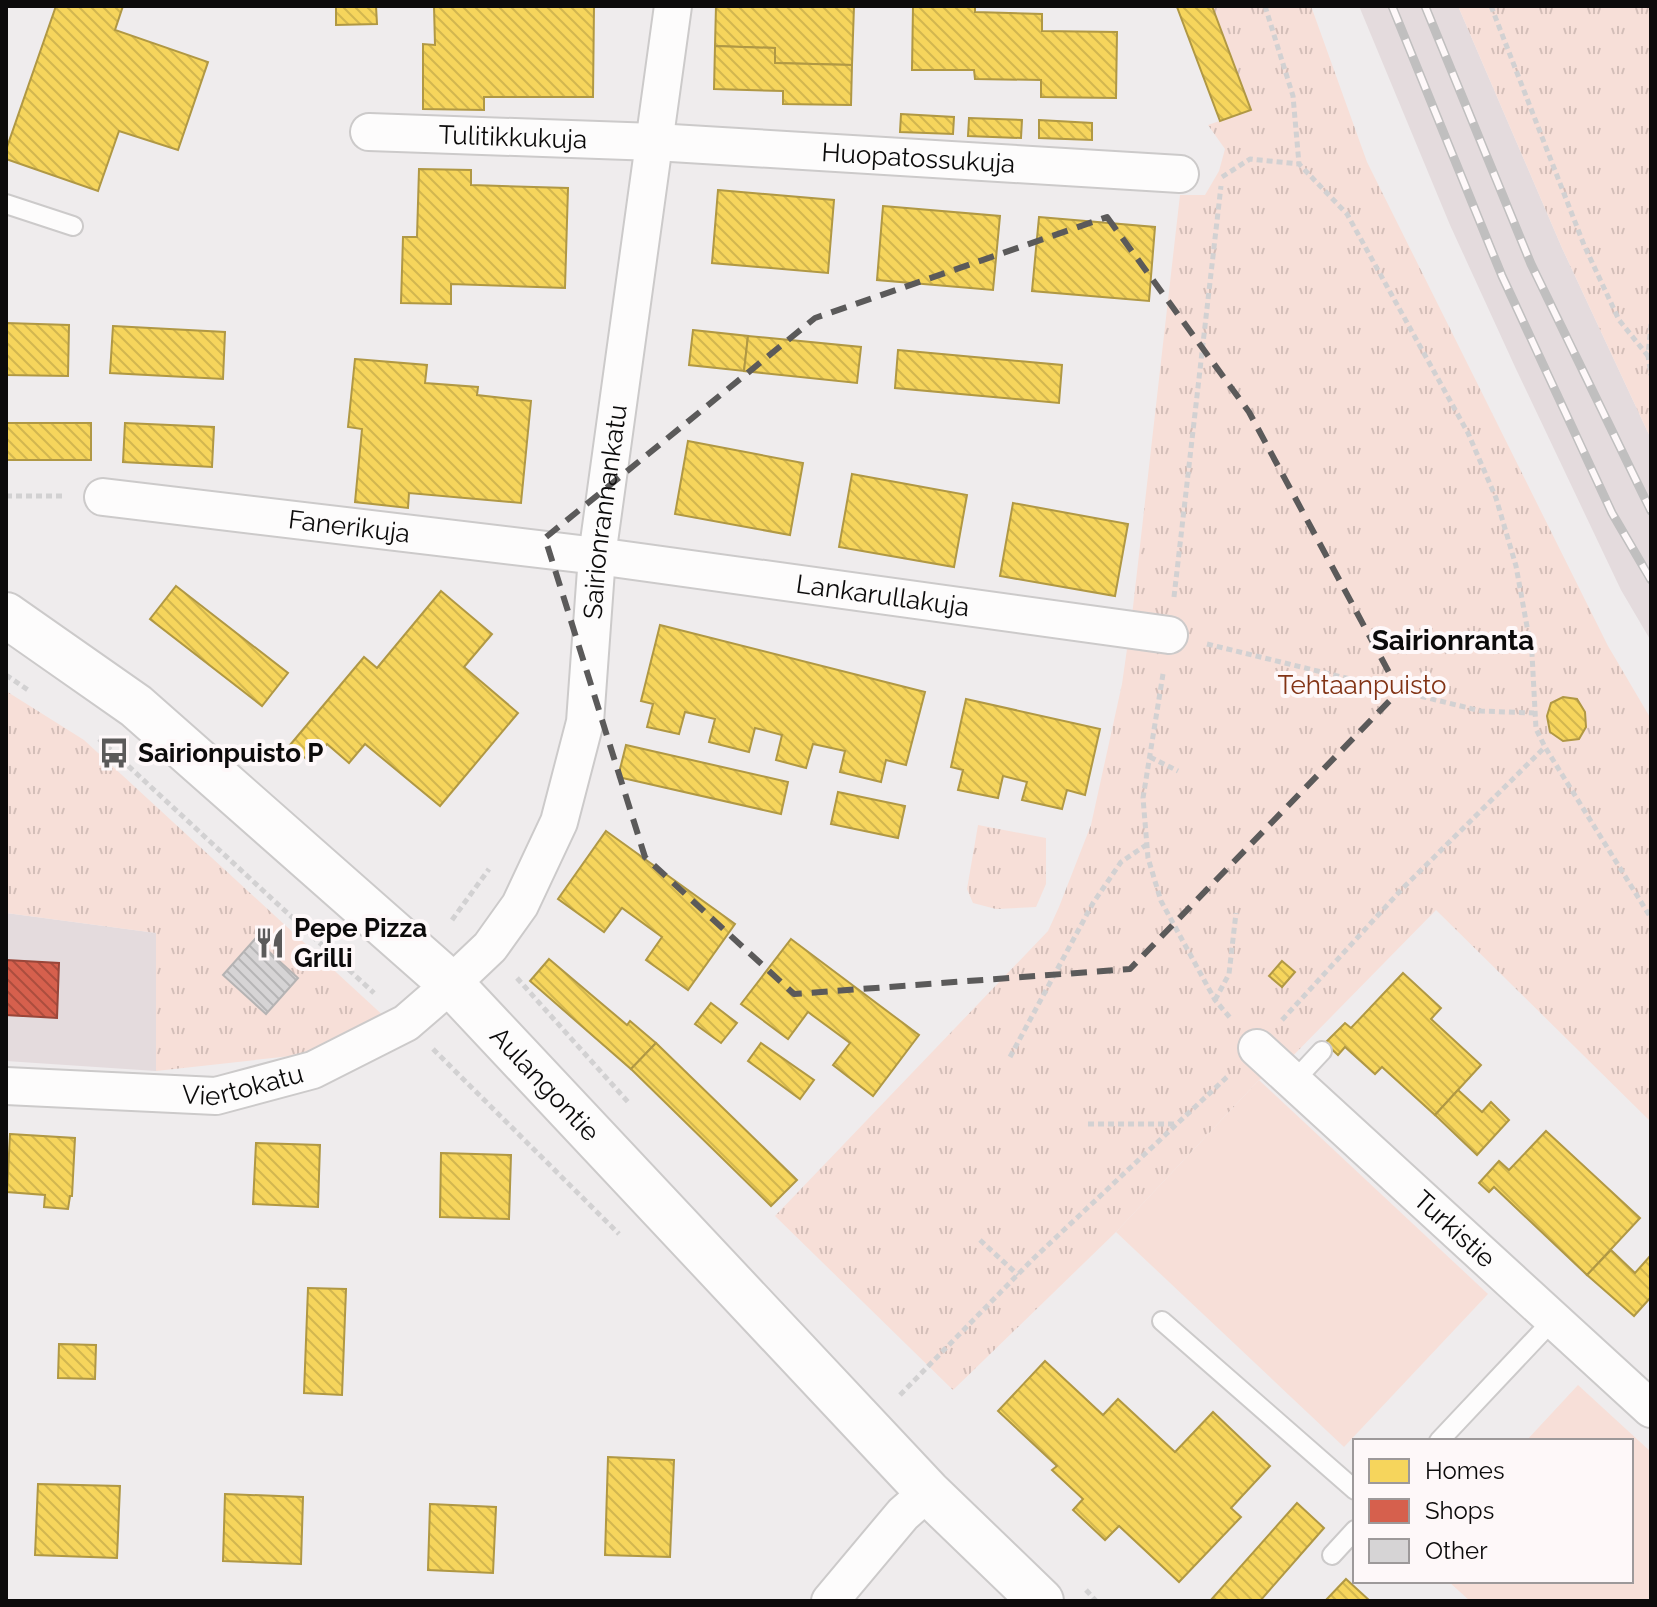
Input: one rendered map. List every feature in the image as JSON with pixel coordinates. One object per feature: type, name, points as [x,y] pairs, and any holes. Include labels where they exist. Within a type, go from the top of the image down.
[{"type":"main road","name":"Aulangontie","points":[[6,615],[136,706],[451,984],[928,1492],[1041,1601]]},
{"type":"street","name":"Sairionrannankatu","points":[[451,984],[490,947],[520,905],[559,822],[585,722],[597,556],[673,6]]},
{"type":"street","name":"Tulitikkukuja","points":[[369,132],[655,142]]},
{"type":"street","name":"Huopatossukuja","points":[[655,142],[1180,174]]},
{"type":"street","name":"Fanerikuja","points":[[103,497],[597,556]]},
{"type":"street","name":"Lankarullakuja","points":[[597,556],[1169,635]]},
{"type":"street","name":"Viertokatu","points":[[6,1086],[216,1096],[313,1070],[406,1023],[451,984]]},
{"type":"street","name":"Turkistie","points":[[1257,1048],[1651,1409]]},
{"type":"street","points":[[830,1601],[903,1514],[928,1492]]},
{"type":"lane","points":[[6,204],[73,226]]},
{"type":"lane","points":[[1293,1082],[1322,1051]]},
{"type":"lane","points":[[1441,1439],[1553,1320]]},
{"type":"lane","points":[[1162,1321],[1353,1488]]},
{"type":"lane","points":[[1332,1555],[1353,1532]]},
{"type":"path","points":[[1265,6],[1293,96],[1299,164],[1347,214],[1468,433],[1496,498],[1516,566],[1532,654],[1536,729],[1651,918]]},
{"type":"path","points":[[1491,6],[1584,245],[1619,320],[1648,356]]},
{"type":"path","points":[[1222,177],[1250,159],[1299,164]]},
{"type":"path","points":[[1651,324],[1648,356],[1651,375]]},
{"type":"path","points":[[6,496],[103,497]]},
{"type":"path","points":[[1169,635],[1481,711],[1534,713]]},
{"type":"path","points":[[6,675],[30,691]]},
{"type":"path","points":[[91,732],[406,1023],[621,1235]]},
{"type":"path","points":[[895,1400],[1018,1275],[1257,1048],[1402,889],[1545,747]]},
{"type":"path","points":[[1150,757],[1178,771]]},
{"type":"path","points":[[1010,1057],[1093,903],[1121,862],[1146,844]]},
{"type":"path","points":[[1215,1000],[1229,974],[1236,913]]},
{"type":"path","points":[[1088,1124],[1177,1124]]},
{"type":"path","points":[[980,1240],[1018,1275]]},
{"type":"highlighted area","points":[[1107,217],[1249,412],[1399,691],[1130,969],[794,994],[645,857],[545,538],[815,318]]},
{"type":"shaded area","points":[[1359,6],[1458,6],[1562,248],[1651,439],[1651,641],[1621,590],[1516,369],[1450,225]]},
{"type":"shaded area","points":[[6,913],[156,933],[156,1071],[6,1061]]},
{"type":"green space","name":"Tehtaanpuisto","points":[[1212,6],[1311,6],[1367,162],[1608,646],[1651,719],[1651,1122],[1436,910],[1280,1069],[1259,1080],[1116,1232],[953,1390],[775,1216],[1048,931],[1091,825],[1122,684],[1133,607],[1180,195],[1205,195],[1219,171],[1225,149],[1208,125],[1251,110]]},
{"type":"green space","points":[[1458,6],[1651,6],[1651,439],[1562,248]]},
{"type":"green space","points":[[6,691],[84,740],[388,1020],[300,1055],[156,1071],[156,933],[6,913]]},
{"type":"green space","points":[[978,825],[1046,838],[1046,884],[1036,907],[996,909],[973,903],[967,889]]},
{"type":"green space","points":[[1259,1080],[1488,1294],[1344,1447],[1116,1232]]},
{"type":"green space","points":[[1578,1385],[1651,1452],[1651,1601],[1470,1601],[1450,1583],[1633,1583],[1633,1439],[1528,1439]]},
{"type":"building: Homes","points":[[56,6],[123,6],[115,30],[208,62],[178,150],[119,131],[98,191],[6,159],[6,150]]},
{"type":"building: Homes","points":[[336,6],[376,6],[377,24],[336,25]]},
{"type":"building: Homes","points":[[434,6],[594,6],[593,97],[484,97],[484,110],[423,109],[423,44],[435,45]]},
{"type":"building: Homes","points":[[716,6],[854,6],[852,65],[775,63],[775,48],[715,46]]},
{"type":"building: Homes","points":[[913,6],[975,6],[975,12],[1042,14],[1042,31],[1117,32],[1116,98],[1041,97],[1041,80],[975,79],[974,70],[912,70]]},
{"type":"building: Homes","points":[[1212,6],[1251,110],[1220,121],[1177,7]]},
{"type":"building: Homes","points":[[715,46],[775,48],[775,63],[852,65],[851,105],[783,104],[783,91],[714,89]]},
{"type":"building: Homes","points":[[901,114],[954,117],[953,134],[900,132]]},
{"type":"building: Homes","points":[[969,118],[1022,120],[1021,138],[968,136]]},
{"type":"building: Homes","points":[[1039,120],[1092,123],[1092,140],[1039,138]]},
{"type":"building: Homes","points":[[419,169],[471,170],[471,185],[568,188],[565,288],[451,284],[451,304],[401,303],[403,237],[417,237]]},
{"type":"building: Homes","points":[[718,190],[834,200],[828,273],[712,263]]},
{"type":"building: Homes","points":[[883,206],[1000,216],[993,290],[877,280]]},
{"type":"building: Homes","points":[[1039,217],[1155,227],[1149,301],[1032,291]]},
{"type":"building: Homes","points":[[6,323],[69,325],[68,376],[6,375]]},
{"type":"building: Homes","points":[[113,326],[225,332],[223,379],[110,373]]},
{"type":"building: Homes","points":[[693,330],[748,336],[744,371],[689,365]]},
{"type":"building: Homes","points":[[748,336],[861,347],[857,383],[744,371]]},
{"type":"building: Homes","points":[[898,350],[1062,365],[1059,403],[895,388]]},
{"type":"building: Homes","points":[[355,359],[427,365],[425,383],[478,387],[477,395],[531,401],[521,503],[409,493],[408,508],[355,502],[362,429],[348,427]]},
{"type":"building: Homes","points":[[6,423],[91,423],[91,460],[6,460]]},
{"type":"building: Homes","points":[[125,423],[214,427],[212,467],[123,462]]},
{"type":"building: Homes","points":[[688,441],[803,463],[790,535],[675,514]]},
{"type":"building: Homes","points":[[852,474],[967,495],[954,567],[839,547]]},
{"type":"building: Homes","points":[[1013,503],[1128,524],[1115,596],[1000,576]]},
{"type":"building: Homes","points":[[176,586],[288,673],[262,706],[150,619]]},
{"type":"building: Homes","points":[[441,591],[492,634],[464,667],[518,713],[440,806],[365,744],[349,763],[327,744],[311,763],[290,745],[364,657],[377,668]]},
{"type":"building: Homes","points":[[660,625],[925,692],[906,765],[886,760],[881,782],[840,772],[845,751],[813,744],[806,768],[776,760],[782,735],[755,728],[749,752],[709,742],[715,719],[685,712],[679,734],[647,727],[653,704],[641,701]]},
{"type":"building: Homes","points":[[1563,697],[1577,699],[1585,712],[1586,727],[1579,739],[1563,741],[1550,732],[1547,716],[1551,703]]},
{"type":"building: Homes","points":[[966,699],[1100,729],[1085,795],[1067,790],[1062,809],[1022,800],[1027,782],[1003,776],[998,798],[958,790],[963,770],[951,767]]},
{"type":"building: Homes","points":[[626,745],[788,782],[781,814],[618,777]]},
{"type":"building: Homes","points":[[838,792],[905,806],[898,838],[831,824]]},
{"type":"building: Homes","points":[[606,831],[735,924],[688,990],[646,960],[662,937],[622,908],[604,932],[558,899]]},
{"type":"building: Homes","points":[[791,939],[919,1035],[873,1096],[833,1065],[850,1043],[808,1012],[788,1039],[741,1004]]},
{"type":"building: Homes","points":[[549,959],[627,1025],[630,1021],[656,1043],[631,1069],[530,981]]},
{"type":"building: Homes","points":[[1282,961],[1295,972],[1282,987],[1269,976]]},
{"type":"building: Homes","points":[[1403,973],[1441,1008],[1431,1019],[1481,1065],[1435,1115],[1382,1067],[1375,1074],[1345,1047],[1338,1055],[1325,1043],[1345,1023],[1351,1028]]},
{"type":"building: Homes","points":[[711,1003],[737,1023],[721,1043],[695,1024]]},
{"type":"building: Homes","points":[[656,1043],[797,1180],[771,1206],[631,1069]]},
{"type":"building: Homes","points":[[761,1043],[814,1080],[800,1099],[748,1061]]},
{"type":"building: Homes","points":[[1458,1090],[1482,1112],[1491,1102],[1509,1120],[1477,1155],[1435,1115]]},
{"type":"building: Homes","points":[[1546,1131],[1640,1218],[1587,1275],[1494,1187],[1489,1192],[1479,1183],[1499,1161],[1509,1170]]},
{"type":"building: Homes","points":[[10,1134],[75,1138],[72,1196],[68,1209],[44,1207],[45,1195],[7,1192]]},
{"type":"building: Homes","points":[[256,1143],[320,1145],[318,1207],[253,1204]]},
{"type":"building: Homes","points":[[441,1153],[511,1155],[509,1219],[440,1217]]},
{"type":"building: Homes","points":[[1611,1250],[1635,1273],[1651,1255],[1651,1297],[1634,1316],[1587,1275]]},
{"type":"building: Homes","points":[[308,1288],[346,1289],[342,1395],[304,1393]]},
{"type":"building: Homes","points":[[59,1344],[96,1345],[95,1379],[58,1378]]},
{"type":"building: Homes","points":[[1045,1361],[1103,1415],[1118,1399],[1175,1452],[1213,1412],[1270,1466],[1231,1508],[1241,1517],[1179,1582],[1119,1526],[1105,1540],[1073,1510],[1083,1499],[1052,1470],[1057,1466],[998,1411]]},
{"type":"building: Homes","points":[[608,1457],[674,1460],[670,1557],[605,1555]]},
{"type":"building: Homes","points":[[38,1484],[120,1486],[117,1558],[35,1555]]},
{"type":"building: Homes","points":[[225,1494],[303,1497],[301,1564],[223,1561]]},
{"type":"building: Homes","points":[[1297,1503],[1324,1528],[1260,1601],[1210,1601]]},
{"type":"building: Homes","points":[[430,1504],[496,1507],[493,1573],[428,1570]]},
{"type":"building: Homes","points":[[1346,1579],[1370,1601],[1325,1601]]},
{"type":"building: Shops","points":[[6,960],[59,963],[57,1018],[6,1015]]},
{"type":"building: Other","points":[[255,939],[298,978],[266,1014],[223,975]]},
{"type":"railway","points":[[1392,6],[1502,276],[1612,513],[1651,580]]},
{"type":"railway","points":[[1425,6],[1531,264],[1651,511]]},
{"type":"place","name":"Sairionpuisto P","points":[[114,753]]},
{"type":"place","name":"Pepe Pizza Grilli","points":[[270,943]]},
{"type":"district","name":"Sairionranta","points":[[1453,640]]}]
